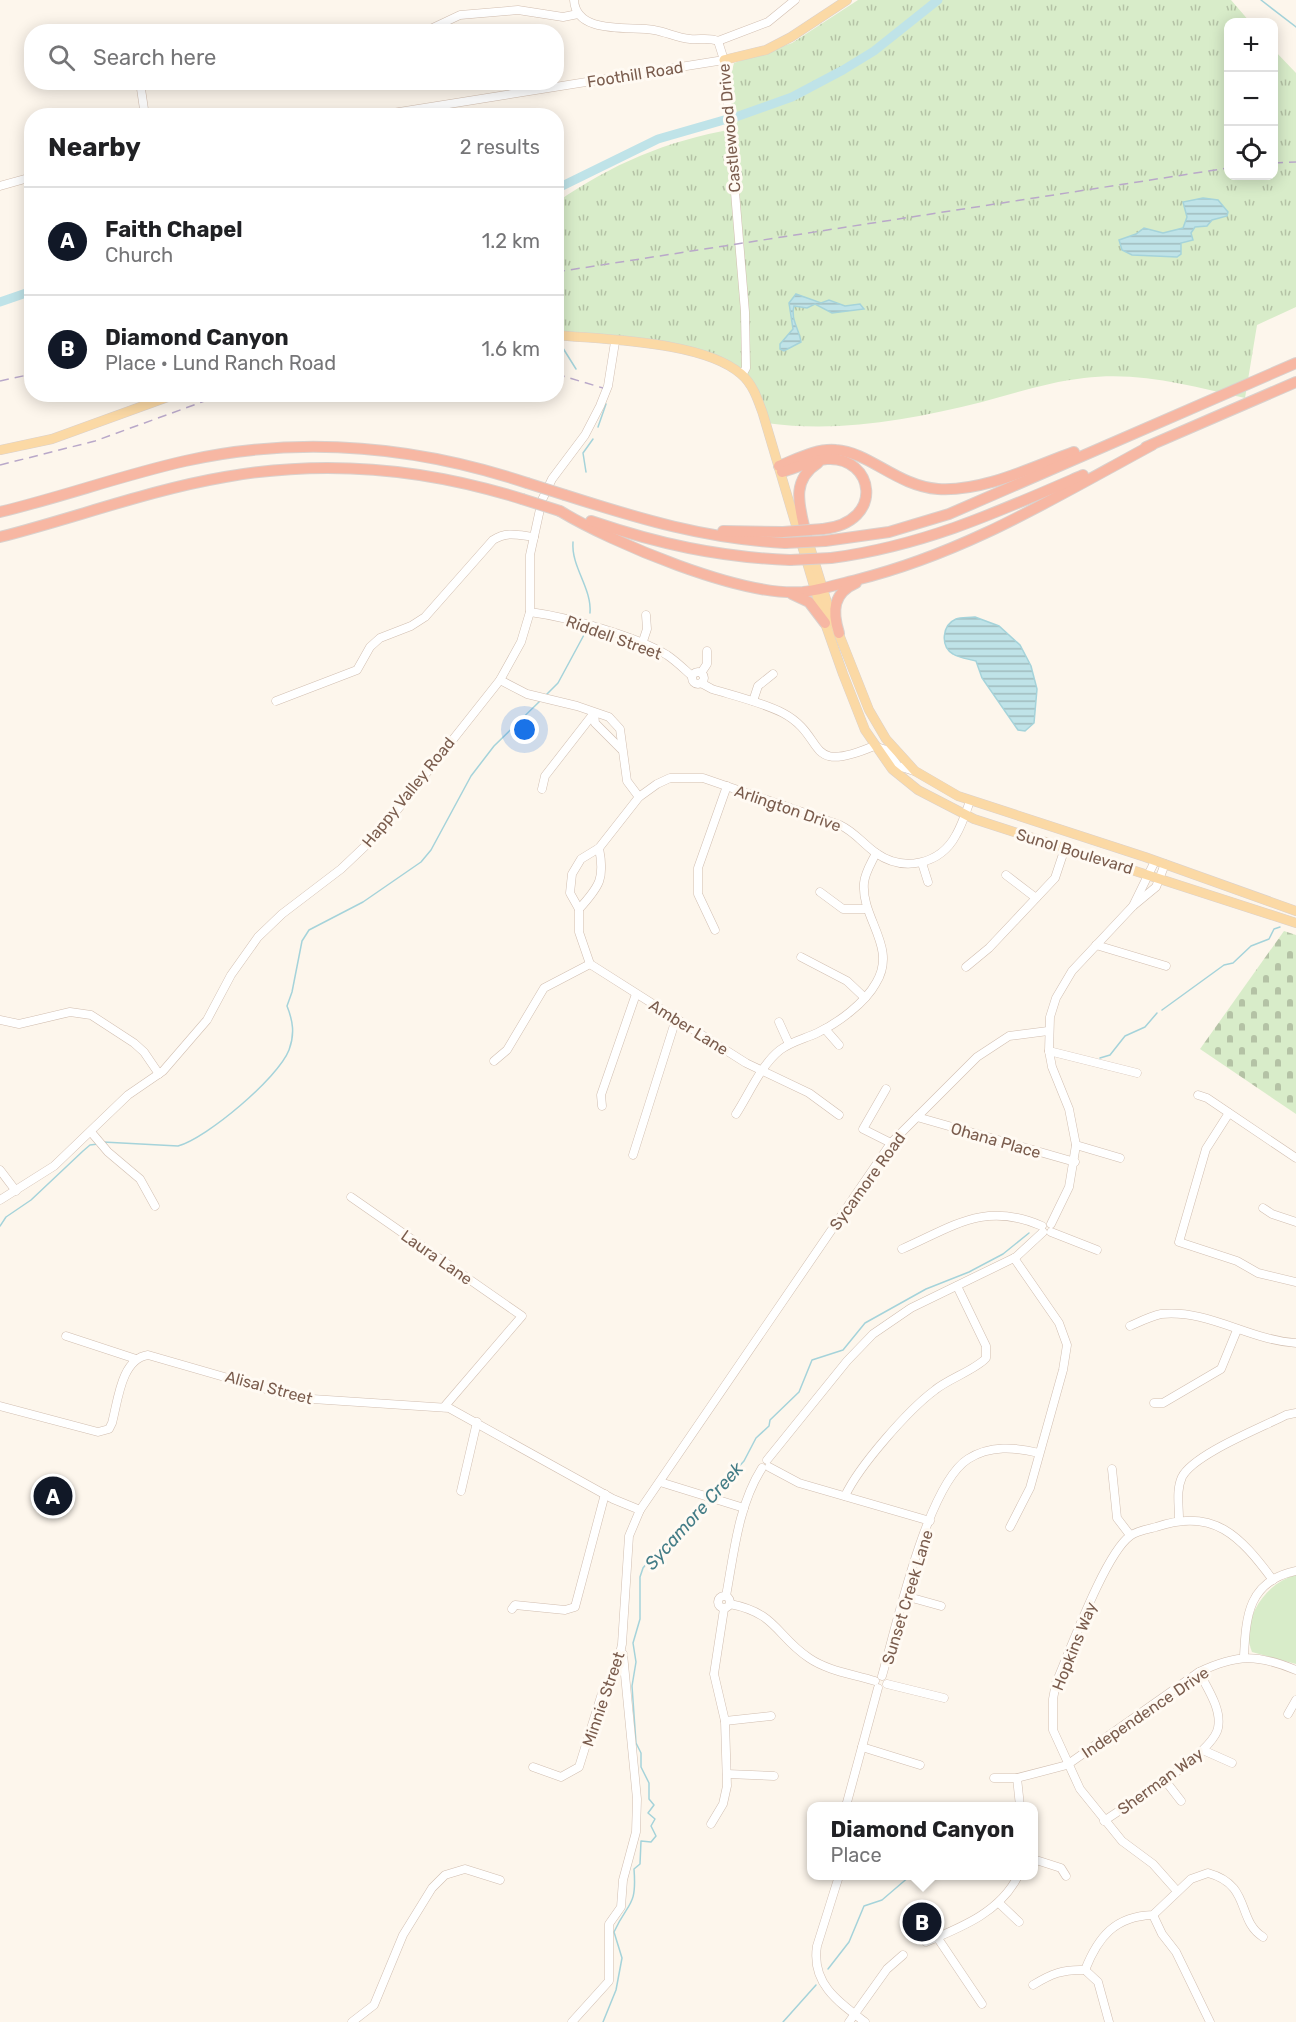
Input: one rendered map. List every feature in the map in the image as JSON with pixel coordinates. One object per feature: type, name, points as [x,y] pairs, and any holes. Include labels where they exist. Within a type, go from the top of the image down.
[{"type":"highway","points":[[0,512],[184,462],[289,446],[358,447],[425,455],[460,463],[648,522],[825,541],[890,532],[949,514],[1296,363]]},
{"type":"highway","points":[[0,537],[189,485],[290,468],[358,468],[422,474],[456,480],[640,538],[692,551],[732,557],[790,560],[831,558],[893,548],[953,531],[1296,382]]},
{"type":"highway","points":[[748,585],[796,592],[867,577],[933,557],[984,536],[1152,445]]},
{"type":"highway","points":[[780,469],[814,453],[835,449],[854,454],[910,483],[955,489],[984,483],[1080,450],[1101,447]]},
{"type":"highway","points":[[780,469],[826,459],[846,462],[855,468],[866,484],[867,495],[863,507],[852,521],[784,538]]},
{"type":"highway","points":[[804,526],[799,506],[799,486],[809,469],[826,459]]},
{"type":"highway","points":[[560,511],[588,527],[675,564],[714,577],[803,598],[817,609],[825,623]]},
{"type":"highway","points":[[838,633],[834,617],[838,599],[850,586],[867,577]]},
{"type":"main road","name":"Foothill Road","points":[[724,60],[766,50],[847,0]]},
{"type":"main road","points":[[564,336],[698,352],[728,365],[742,375],[758,398],[780,469]]},
{"type":"main road","points":[[0,450],[52,439],[154,402]]},
{"type":"main road","name":"Sunol Boulevard","points":[[780,469],[787,476],[804,526],[825,623],[858,715],[874,746],[892,769],[911,785],[965,814],[1296,923]]},
{"type":"main road","name":"Sunol Boulevard","points":[[780,469],[819,587],[876,723],[900,757],[915,771],[939,787],[970,801],[1165,864],[1296,911]]},
{"type":"street","points":[[441,24],[460,15],[518,10],[563,17],[578,14],[574,0]]},
{"type":"street","points":[[718,41],[768,22],[795,0]]},
{"type":"street","name":"Castlewood Drive","points":[[578,14],[583,20],[596,25],[654,30],[680,38],[718,41],[724,60],[745,312],[746,368],[742,375]]},
{"type":"street","name":"Foothill Road","points":[[564,86],[724,60]]},
{"type":"street","points":[[141,90],[144,108]]},
{"type":"street","name":"Foothill Road","points":[[424,108],[536,90]]},
{"type":"street","points":[[0,186],[24,179]]},
{"type":"street","name":"Happy Valley Road","points":[[0,1200],[54,1166],[128,1095],[159,1074],[207,1020],[231,975],[258,937],[282,914],[341,869],[379,833],[500,680],[521,642],[530,612],[529,572],[542,500],[552,479],[585,435],[600,406],[608,386],[615,342]]},
{"type":"street","points":[[276,701],[357,670],[370,647],[380,638],[411,626],[425,617],[493,540],[508,534],[534,537]]},
{"type":"street","name":"Riddell Street","points":[[530,612],[576,621],[642,644],[667,655],[692,676]]},
{"type":"street","points":[[642,644],[647,629],[646,615]]},
{"type":"street","points":[[701,673],[707,664],[707,651]]},
{"type":"street","points":[[701,673],[696,672],[692,676],[694,682],[753,701],[784,714],[804,730],[815,749],[834,758],[851,756],[874,746]]},
{"type":"street","points":[[701,673],[704,679],[701,683]]},
{"type":"street","points":[[753,701],[758,686],[773,674]]},
{"type":"street","points":[[494,1060],[507,1050],[544,988],[590,964],[579,932],[579,909],[570,893],[572,874],[581,859],[598,848],[639,797],[627,781],[620,729],[609,717],[537,697],[515,689],[500,680]]},
{"type":"street","points":[[594,713],[595,723],[622,749]]},
{"type":"street","points":[[542,789],[545,776],[594,713]]},
{"type":"street","name":"Sunol Boulevard","points":[[874,746],[886,750],[898,766],[915,771]]},
{"type":"street","name":"Arlington Drive","points":[[639,797],[657,783],[670,778],[703,778],[840,825],[855,834],[876,853],[903,864],[922,863]]},
{"type":"street","points":[[715,930],[698,894],[698,868],[727,786]]},
{"type":"street","points":[[928,882],[922,863],[945,850],[955,838],[970,801]]},
{"type":"street","points":[[579,909],[601,883],[602,866],[598,848]]},
{"type":"street","points":[[966,967],[989,948],[1054,878],[1065,848]]},
{"type":"street","points":[[736,1114],[774,1056],[789,1044],[825,1029],[865,998],[876,984],[883,957],[879,932],[866,909],[864,883],[876,853]]},
{"type":"street","points":[[1133,906],[1155,861]]},
{"type":"street","points":[[711,1824],[723,1804],[727,1774],[725,1720],[714,1674],[727,1606],[726,1596],[744,1508],[766,1465],[847,1361],[873,1334],[911,1308],[1014,1258],[1047,1229],[1070,1187],[1076,1145],[1069,1109],[1054,1073],[1049,1051],[1048,1031],[1056,998],[1072,971],[1133,906],[1156,887],[1165,864]]},
{"type":"street","points":[[1006,875],[1036,898]]},
{"type":"street","points":[[820,892],[843,909],[866,909]]},
{"type":"street","points":[[1096,945],[1166,966]]},
{"type":"street","points":[[801,957],[847,981],[865,998]]},
{"type":"street","name":"Amber Lane","points":[[590,964],[763,1072],[809,1094],[839,1115]]},
{"type":"street","points":[[602,1106],[601,1095],[636,994]]},
{"type":"street","points":[[0,1020],[20,1024],[70,1012],[91,1014],[134,1043],[144,1052],[159,1074]]},
{"type":"street","points":[[633,1155],[676,1019]]},
{"type":"street","points":[[779,1022],[789,1044]]},
{"type":"street","points":[[825,1029],[839,1045]]},
{"type":"street","name":"Sycamore Road","points":[[640,1510],[891,1143],[977,1057],[1009,1036],[1048,1031]]},
{"type":"street","points":[[1049,1051],[1065,1053],[1137,1073]]},
{"type":"street","points":[[886,1089],[863,1130],[891,1143]]},
{"type":"street","points":[[1198,1095],[1296,1158]]},
{"type":"street","points":[[1229,1113],[1206,1149],[1179,1242],[1237,1261],[1258,1273],[1296,1282]]},
{"type":"street","name":"Ohana Place","points":[[917,1117],[1075,1162]]},
{"type":"street","points":[[91,1132],[105,1149],[140,1179],[155,1206]]},
{"type":"street","points":[[1076,1145],[1120,1158]]},
{"type":"street","points":[[0,1170],[16,1191]]},
{"type":"street","name":"Laura Lane","points":[[351,1197],[522,1316],[444,1407]]},
{"type":"street","points":[[1263,1208],[1272,1214],[1296,1222]]},
{"type":"street","points":[[902,1249],[976,1217],[990,1215],[1020,1216],[1097,1250]]},
{"type":"street","points":[[1010,1527],[1026,1499],[1063,1370],[1066,1345],[1059,1323],[1014,1258]]},
{"type":"street","points":[[845,1496],[858,1474],[919,1402],[953,1377],[986,1358],[986,1346],[957,1286]]},
{"type":"street","points":[[1130,1326],[1160,1314],[1208,1318],[1237,1330],[1281,1342],[1296,1343]]},
{"type":"street","points":[[1154,1403],[1163,1403],[1221,1369],[1237,1330]]},
{"type":"street","points":[[0,1406],[98,1432],[109,1429],[125,1376],[136,1359],[66,1336]]},
{"type":"street","name":"Alisal Street","points":[[136,1359],[148,1354],[159,1356],[297,1398],[444,1407],[477,1422],[605,1494],[640,1510]]},
{"type":"street","points":[[1179,1519],[1178,1489],[1188,1467],[1196,1460],[1286,1415],[1296,1413]]},
{"type":"street","points":[[461,1491],[477,1422]]},
{"type":"street","name":"Sunset Creek Lane","points":[[847,1802],[905,1596],[943,1489],[968,1459],[998,1449],[1019,1449],[1040,1453]]},
{"type":"street","points":[[766,1465],[799,1482],[930,1521]]},
{"type":"street","points":[[1112,1469],[1117,1518],[1130,1535],[1179,1519],[1218,1526],[1232,1533],[1249,1548],[1273,1580]]},
{"type":"street","points":[[660,1482],[744,1508]]},
{"type":"street","points":[[512,1609],[515,1605],[565,1610],[575,1607],[605,1494]]},
{"type":"street","name":"Minnie Street","points":[[532,1767],[561,1776],[579,1767],[603,1690],[616,1668],[622,1644],[629,1536],[640,1510]]},
{"type":"street","name":"Hopkins Way","points":[[1130,1535],[1108,1563],[1056,1683],[1052,1707],[1053,1730],[1067,1765],[1080,1788],[1104,1821],[1122,1841],[1153,1864],[1177,1891]]},
{"type":"street","points":[[1296,1571],[1273,1580],[1250,1603],[1246,1620],[1245,1656],[1296,1670]]},
{"type":"street","points":[[905,1596],[941,1606]]},
{"type":"street","points":[[727,1606],[761,1613],[808,1658],[825,1667],[945,1698]]},
{"type":"street","points":[[572,2022],[609,1981],[609,1924],[621,1907],[623,1880],[636,1832],[637,1799],[622,1644]]},
{"type":"street","name":"Independence Drive","points":[[994,1778],[1017,1778],[1067,1765],[1199,1672],[1216,1664],[1245,1656]]},
{"type":"street","name":"Sherman Way","points":[[1104,1821],[1205,1751],[1218,1729],[1217,1709],[1199,1672]]},
{"type":"street","points":[[1288,1714],[1296,1700]]},
{"type":"street","points":[[725,1720],[771,1716]]},
{"type":"street","points":[[862,1747],[920,1765]]},
{"type":"street","points":[[1205,1751],[1232,1763]]},
{"type":"street","points":[[727,1774],[774,1776]]},
{"type":"street","points":[[1017,1778],[1020,1802]]},
{"type":"street","points":[[1164,1779],[1181,1801]]},
{"type":"street","points":[[1038,1861],[1061,1868],[1066,1876]]},
{"type":"street","points":[[351,2022],[374,2005],[402,1935],[432,1888],[445,1875],[465,1869],[500,1880]]},
{"type":"street","points":[[1085,1970],[1095,1946],[1114,1924],[1140,1916],[1153,1916],[1177,1891],[1200,1875],[1208,1873],[1219,1876],[1230,1884],[1241,1899],[1251,1926],[1263,1937]]},
{"type":"street","points":[[838,1880],[815,1958],[818,1974],[824,1987],[865,2022]]},
{"type":"street","points":[[926,1942],[969,1923],[999,1903],[1016,1880]]},
{"type":"street","points":[[999,1903],[1019,1922]]},
{"type":"street","points":[[1153,1916],[1162,1934],[1176,1952],[1210,2022]]},
{"type":"street","points":[[937,1937],[982,2004]]},
{"type":"street","points":[[849,2022],[887,1969],[903,1955]]},
{"type":"street","points":[[1033,1985],[1055,1972],[1067,1969],[1085,1970],[1098,1982],[1109,2022]]},
{"type":"green space","points":[[858,0],[1231,0],[1247,18],[1224,18],[1224,180],[1278,180],[1278,54],[1296,73],[1296,307],[1257,325],[1245,398],[1165,381],[1105,376],[1058,382],[982,402],[901,419],[847,425],[793,426],[766,423],[746,383],[735,373],[718,364],[698,356],[649,346],[564,338],[564,197],[619,165],[662,147],[733,129],[730,78],[734,63],[792,43]]},
{"type":"green space","points":[[1284,931],[1296,935],[1296,1114],[1200,1049]]},
{"type":"green space","points":[[1296,1575],[1296,1664],[1252,1652],[1249,1628],[1252,1616],[1265,1594],[1285,1579]]},
{"type":"water","points":[[1203,198],[1218,200],[1228,212],[1227,216],[1212,220],[1207,226],[1195,227],[1191,233],[1193,240],[1181,243],[1181,254],[1177,257],[1132,255],[1122,250],[1119,240],[1136,234],[1144,228],[1163,233],[1183,228],[1187,217],[1183,202]]},
{"type":"water","points":[[796,294],[821,303],[829,300],[845,306],[860,304],[864,309],[832,313],[815,304],[807,308],[794,306],[794,319],[801,342],[784,351],[780,349],[780,344],[793,329],[789,303]]},
{"type":"water","points":[[975,617],[999,626],[1020,645],[1031,666],[1037,689],[1034,723],[1025,731],[1018,730],[982,678],[976,661],[955,655],[946,646],[945,631],[951,622],[958,618]]},
{"type":"waterway","points":[[733,118],[792,97],[843,70],[874,51],[938,0]]},
{"type":"waterway","points":[[1261,0],[1296,27]]},
{"type":"waterway","points":[[564,185],[658,139],[724,120]]},
{"type":"waterway","points":[[0,302],[24,294]]},
{"type":"waterway","points":[[564,350],[576,369]]},
{"type":"waterway","points":[[598,427],[606,404]]},
{"type":"waterway","points":[[586,472],[583,453],[593,439]]},
{"type":"waterway","points":[[573,542],[575,560],[588,595],[590,613]]},
{"type":"waterway","points":[[546,695],[558,683],[585,633]]},
{"type":"waterway","points":[[103,1142],[178,1146],[206,1132],[257,1091],[282,1062],[289,1050],[292,1028],[287,1006],[302,941],[309,930],[363,902],[421,862],[431,850],[471,776],[494,746],[540,701]]},
{"type":"waterway","name":"Sycamore Creek","points":[[1162,1010],[1224,965],[1233,963],[1251,946],[1269,939],[1274,929],[1280,927]]},
{"type":"waterway","name":"Sycamore Creek","points":[[1100,1058],[1110,1055],[1125,1036],[1145,1027],[1157,1013]]},
{"type":"waterway","points":[[0,1226],[6,1217],[31,1200],[90,1145],[98,1144]]},
{"type":"waterway","name":"Sycamore Creek","points":[[713,1495],[744,1461],[756,1438],[769,1426],[770,1420],[799,1392],[812,1360],[843,1350],[865,1323],[926,1289],[969,1272],[1003,1254],[1029,1233]]},
{"type":"waterway","name":"Sycamore Creek","points":[[603,2022],[616,1990],[622,1958],[614,1932],[633,1898],[634,1869],[640,1864],[641,1841],[651,1842],[656,1836],[651,1826],[655,1819],[648,1813],[654,1805],[649,1799],[649,1783],[641,1767],[641,1753],[636,1743],[632,1686],[636,1662],[633,1643],[640,1619],[640,1577],[643,1568],[652,1557],[710,1502]]},
{"type":"waterway","points":[[828,1969],[849,1942],[864,1906],[882,1900],[905,1880]]},
{"type":"waterway","points":[[783,2022],[816,1985]]},
{"type":"railway","points":[[1278,163],[1296,162]]},
{"type":"railway","points":[[564,271],[1224,169]]},
{"type":"railway","points":[[0,381],[24,376]]},
{"type":"railway","points":[[564,376],[603,388]]},
{"type":"railway","points":[[0,465],[95,441],[202,402]]},
{"type":"place","name":"Faith Chapel","points":[[53,1496]]},
{"type":"place","name":"Diamond Canyon","points":[[922,1922]]}]
